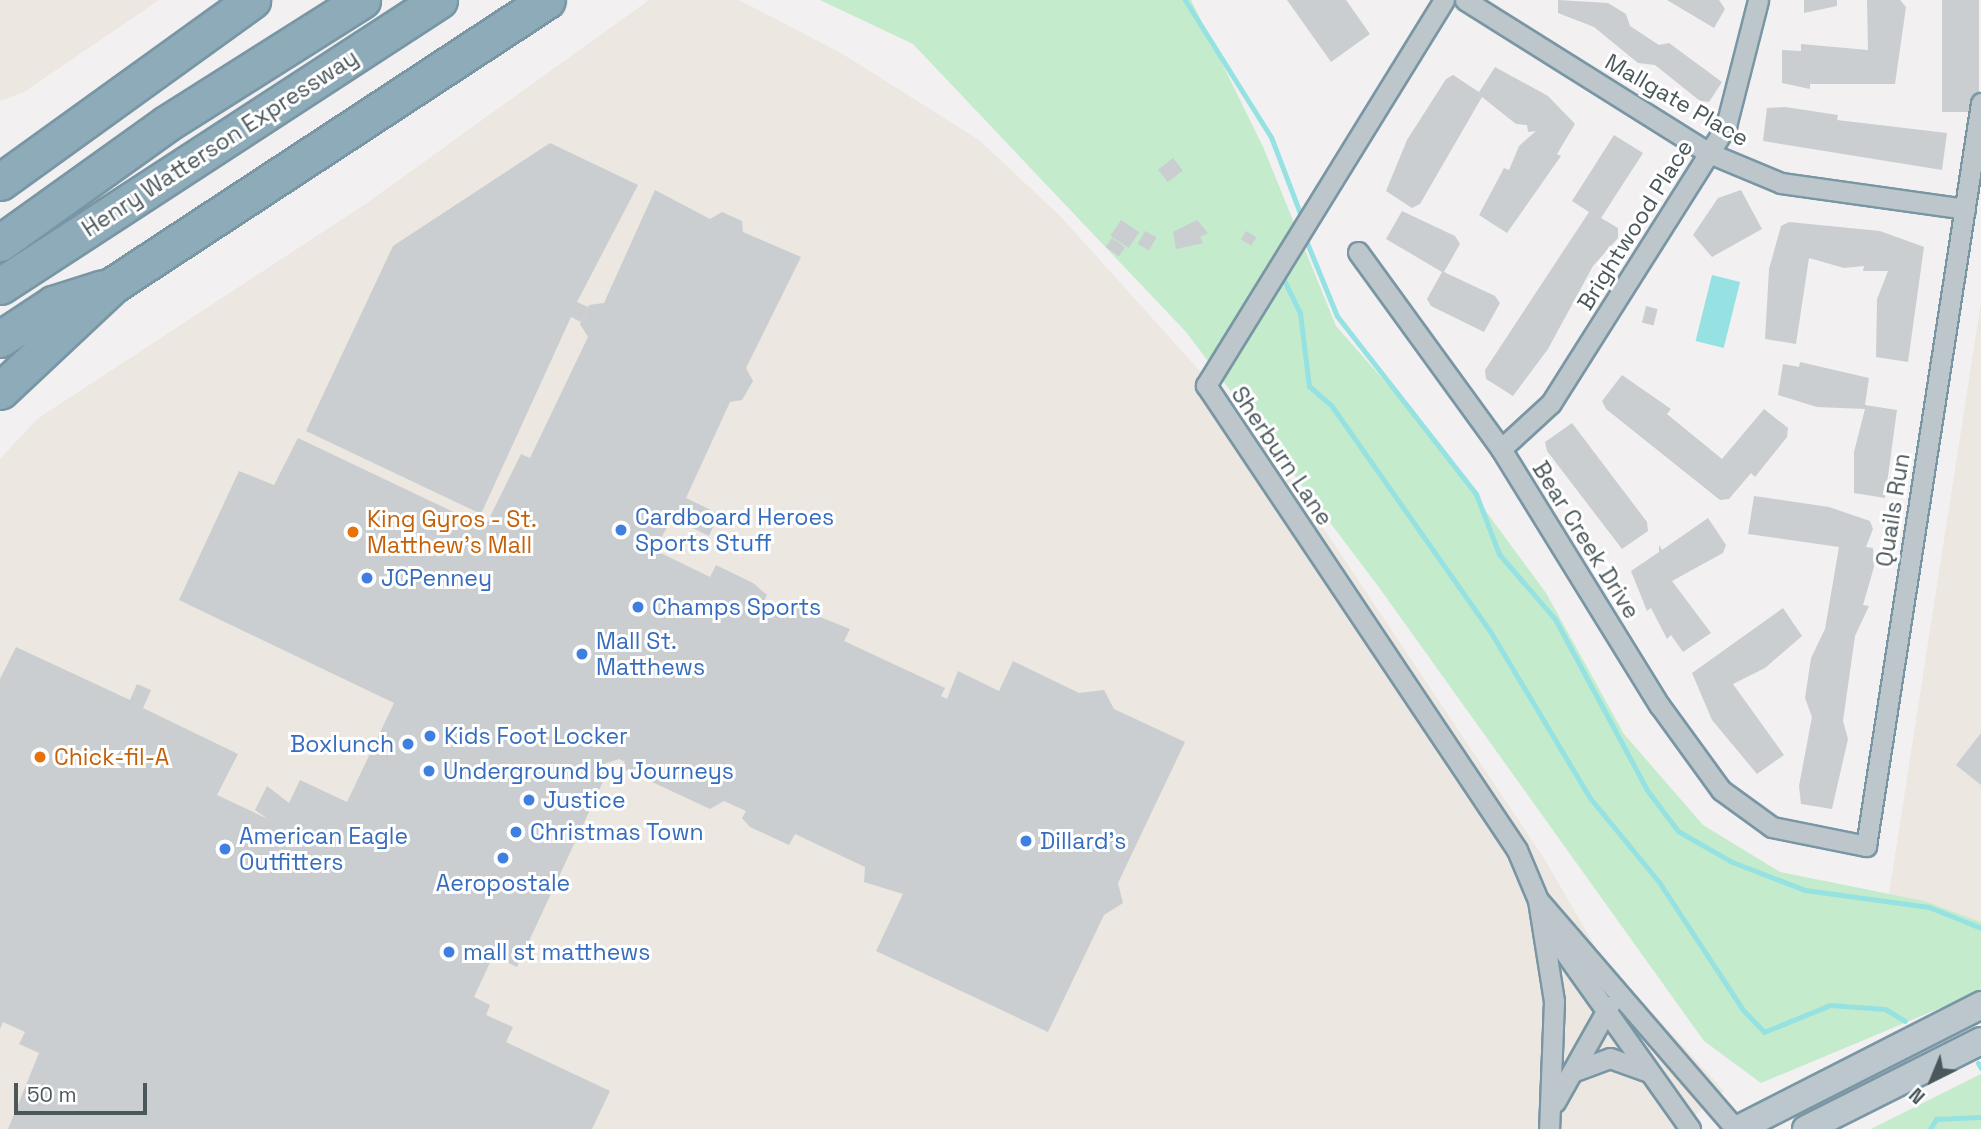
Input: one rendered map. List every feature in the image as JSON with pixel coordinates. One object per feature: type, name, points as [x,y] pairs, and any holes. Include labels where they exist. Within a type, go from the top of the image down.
[{"type":"highway","points":[[0,182],[72,133],[252,0]]},
{"type":"highway","name":"Henry Watterson Expressway","points":[[0,243],[166,124],[362,0]]},
{"type":"highway","name":"Henry Watterson Expressway","points":[[0,286],[439,0]]},
{"type":"highway","points":[[0,391],[113,285],[547,0]]},
{"type":"highway","points":[[0,152],[72,133]]},
{"type":"highway","points":[[0,339],[53,304],[113,285]]},
{"type":"street","name":"Sherburn Lane","points":[[1444,0],[1206,385],[1517,850],[1539,908],[1604,1015],[1690,1129]]},
{"type":"street","name":"Mallgate Place","points":[[1465,0],[1709,153],[1781,183],[1965,209]]},
{"type":"street","name":"Brightwood Place","points":[[1501,449],[1551,402],[1726,125],[1758,0]]},
{"type":"street","name":"Quails Run","points":[[1789,833],[1866,846],[1981,103]]},
{"type":"street","name":"Bear Creek Drive","points":[[1358,252],[1501,449],[1683,740],[1745,813],[1789,833]]},
{"type":"street","name":"Sherburn Lane","points":[[1539,908],[1737,1129]]},
{"type":"street","name":"Sherburn Lane","points":[[1539,908],[1556,1033],[1550,1119]]},
{"type":"street","name":"Sherburn Lane","points":[[1550,1119],[1572,1072],[1616,993]]},
{"type":"street","points":[[1737,1129],[1981,1005]]},
{"type":"street","points":[[1806,1129],[1981,1041]]},
{"type":"street","points":[[1572,1072],[1610,1058],[1645,1071]]},
{"type":"shaded area","points":[[0,0],[159,0],[24,92],[0,101]]},
{"type":"shaded area","name":"Mall St. Matthews","points":[[649,0],[739,0],[841,53],[979,140],[1060,216],[1272,451],[1545,860],[1600,955],[1724,1091],[1679,1129],[0,1129],[0,459],[37,419],[364,205]]},
{"type":"shaded area","points":[[1981,302],[1981,922],[1889,894]]},
{"type":"green space","points":[[820,0],[1191,0],[1264,149],[1336,326],[1418,419],[1546,593],[1624,734],[1703,825],[1780,872],[1924,901],[1981,922],[1981,991],[1761,1083],[1704,1041],[1378,586],[1186,332],[913,44]]},
{"type":"green space","points":[[1981,1074],[1981,1129],[1871,1129]]},
{"type":"water","points":[[1712,275],[1740,282],[1724,348],[1696,341]]},
{"type":"building","points":[[1287,0],[1346,0],[1370,34],[1331,62]]},
{"type":"building","points":[[1558,0],[1608,3],[1626,14],[1630,26],[1659,45],[1669,43],[1722,82],[1709,102],[1700,101],[1655,65],[1638,63],[1594,27],[1558,13]]},
{"type":"building","points":[[1667,0],[1719,0],[1725,9],[1714,28]]},
{"type":"building","points":[[1804,0],[1837,0],[1837,6],[1804,13]]},
{"type":"building","points":[[1867,0],[1900,0],[1906,7],[1895,84],[1810,84],[1810,89],[1782,83],[1782,50],[1801,51],[1801,44],[1868,50]]},
{"type":"building","points":[[1942,0],[1979,0],[1979,112],[1942,112]]},
{"type":"building","points":[[1495,67],[1548,96],[1575,124],[1557,154],[1561,156],[1507,233],[1479,215],[1504,168],[1509,170],[1519,146],[1536,131],[1528,132],[1527,125],[1516,124],[1482,97],[1420,204],[1412,208],[1386,191],[1407,140],[1446,79],[1453,75],[1479,92]]},
{"type":"building","points":[[1785,107],[1838,115],[1837,120],[1947,133],[1942,170],[1763,141],[1767,108]]},
{"type":"building","points":[[1614,135],[1643,153],[1601,218],[1618,228],[1618,238],[1593,266],[1548,349],[1513,396],[1486,379],[1485,370],[1589,212],[1572,201]]},
{"type":"building","points":[[550,143],[638,185],[577,302],[588,307],[581,322],[571,317],[481,514],[306,431],[393,246]]},
{"type":"building","points":[[1173,158],[1183,171],[1168,182],[1158,170]]},
{"type":"building","name":"Mall St. Matthews","points":[[655,190],[710,219],[722,212],[742,221],[743,232],[801,257],[746,368],[753,381],[742,400],[730,402],[686,498],[719,514],[709,536],[672,518],[659,542],[643,536],[640,543],[710,577],[716,565],[753,583],[767,595],[762,606],[785,617],[790,605],[850,629],[844,641],[945,688],[941,696],[947,699],[958,671],[999,691],[1013,661],[1079,693],[1104,690],[1114,709],[1185,742],[1118,883],[1123,903],[1104,915],[1048,1032],[876,951],[903,894],[864,882],[865,867],[795,834],[789,845],[750,827],[742,818],[746,811],[724,801],[710,809],[622,768],[625,762],[619,759],[604,764],[607,773],[517,967],[493,956],[474,997],[490,1005],[486,1015],[513,1027],[506,1042],[610,1091],[592,1129],[8,1129],[39,1053],[19,1044],[25,1032],[3,1022],[0,1029],[0,679],[16,647],[130,700],[137,684],[151,690],[143,708],[238,754],[217,795],[268,819],[255,810],[267,786],[289,803],[300,780],[347,802],[394,703],[179,600],[239,471],[274,485],[298,438],[485,527],[521,454],[530,458],[588,337],[580,324],[589,305],[604,303]]},
{"type":"building","points":[[1741,190],[1762,229],[1712,257],[1693,235],[1718,198]]},
{"type":"building","points":[[1402,211],[1455,236],[1460,244],[1444,272],[1495,296],[1500,303],[1484,332],[1431,306],[1427,299],[1442,272],[1386,239]]},
{"type":"building","points":[[1121,220],[1139,232],[1129,248],[1110,236]]},
{"type":"building","points":[[1197,220],[1208,233],[1200,237],[1203,243],[1176,249],[1173,232]]},
{"type":"building","points":[[1789,222],[1880,231],[1924,247],[1908,362],[1876,357],[1877,299],[1888,271],[1863,271],[1864,266],[1844,268],[1809,258],[1796,344],[1765,339],[1769,269],[1781,226]]},
{"type":"building","points":[[1145,231],[1156,237],[1149,250],[1138,244]]},
{"type":"building","points":[[1246,231],[1256,237],[1251,246],[1241,240]]},
{"type":"building","points":[[1112,238],[1125,247],[1119,256],[1106,247]]},
{"type":"building","points":[[1646,306],[1658,309],[1654,325],[1642,322]]},
{"type":"building","points":[[1800,362],[1869,378],[1865,405],[1897,410],[1885,498],[1854,493],[1854,452],[1865,409],[1817,407],[1778,395],[1783,364],[1799,367]]},
{"type":"building","points":[[1622,375],[1671,409],[1667,414],[1722,459],[1764,409],[1788,428],[1787,437],[1755,477],[1751,473],[1729,499],[1720,500],[1606,409],[1602,401]]},
{"type":"building","points":[[1572,423],[1647,522],[1648,531],[1622,549],[1547,451],[1545,442]]},
{"type":"building","points":[[1754,496],[1829,507],[1870,521],[1873,529],[1866,547],[1873,548],[1874,567],[1863,605],[1869,606],[1855,636],[1843,721],[1848,739],[1832,809],[1801,804],[1799,786],[1812,717],[1805,698],[1811,658],[1825,629],[1839,547],[1748,534]]},
{"type":"building","points":[[1708,518],[1726,545],[1723,553],[1672,581],[1711,633],[1683,652],[1671,635],[1667,639],[1651,608],[1647,611],[1631,571],[1659,552],[1659,545],[1662,550]]},
{"type":"building","points":[[1783,608],[1802,636],[1765,668],[1733,684],[1784,755],[1757,774],[1712,720],[1692,673]]},
{"type":"building","points":[[1981,733],[1981,785],[1956,765]]},
{"type":"waterway","points":[[1185,0],[1271,137],[1302,218]]},
{"type":"waterway","points":[[1305,238],[1337,316],[1476,494],[1499,554],[1555,619],[1647,790],[1678,831],[1732,862],[1805,890],[1929,907],[1981,928]]},
{"type":"waterway","points":[[1280,272],[1300,313],[1309,386],[1331,405],[1490,631],[1590,798],[1659,882],[1743,1010],[1764,1032],[1830,1005],[1885,1009],[1905,1021]]},
{"type":"waterway","points":[[1978,1063],[1981,1068]]},
{"type":"waterway","points":[[1930,1129],[1936,1119],[1981,1117]]},
{"type":"place","name":"Cardboard Heroes Sports Stuff","points":[[621,530]]},
{"type":"place","name":"King Gyros - St. Matthew’s Mall","points":[[353,532]]},
{"type":"place","name":"JCPenney","points":[[367,578]]},
{"type":"place","name":"Champs Sports","points":[[638,607]]},
{"type":"place","name":"Mall St. Matthews","points":[[582,654]]},
{"type":"place","name":"Kids Foot Locker","points":[[430,736]]},
{"type":"place","name":"Boxlunch","points":[[408,744]]},
{"type":"place","name":"Chick-fil-A","points":[[40,757]]},
{"type":"place","name":"Underground by Journeys","points":[[429,771]]},
{"type":"place","name":"Justice","points":[[529,800]]},
{"type":"place","name":"Christmas Town","points":[[516,832]]},
{"type":"place","name":"Dillard's","points":[[1026,841]]},
{"type":"place","name":"American Eagle Outfitters","points":[[225,849]]},
{"type":"place","name":"Aeropostale","points":[[503,858]]},
{"type":"place","name":"mall st matthews","points":[[449,952]]}]
